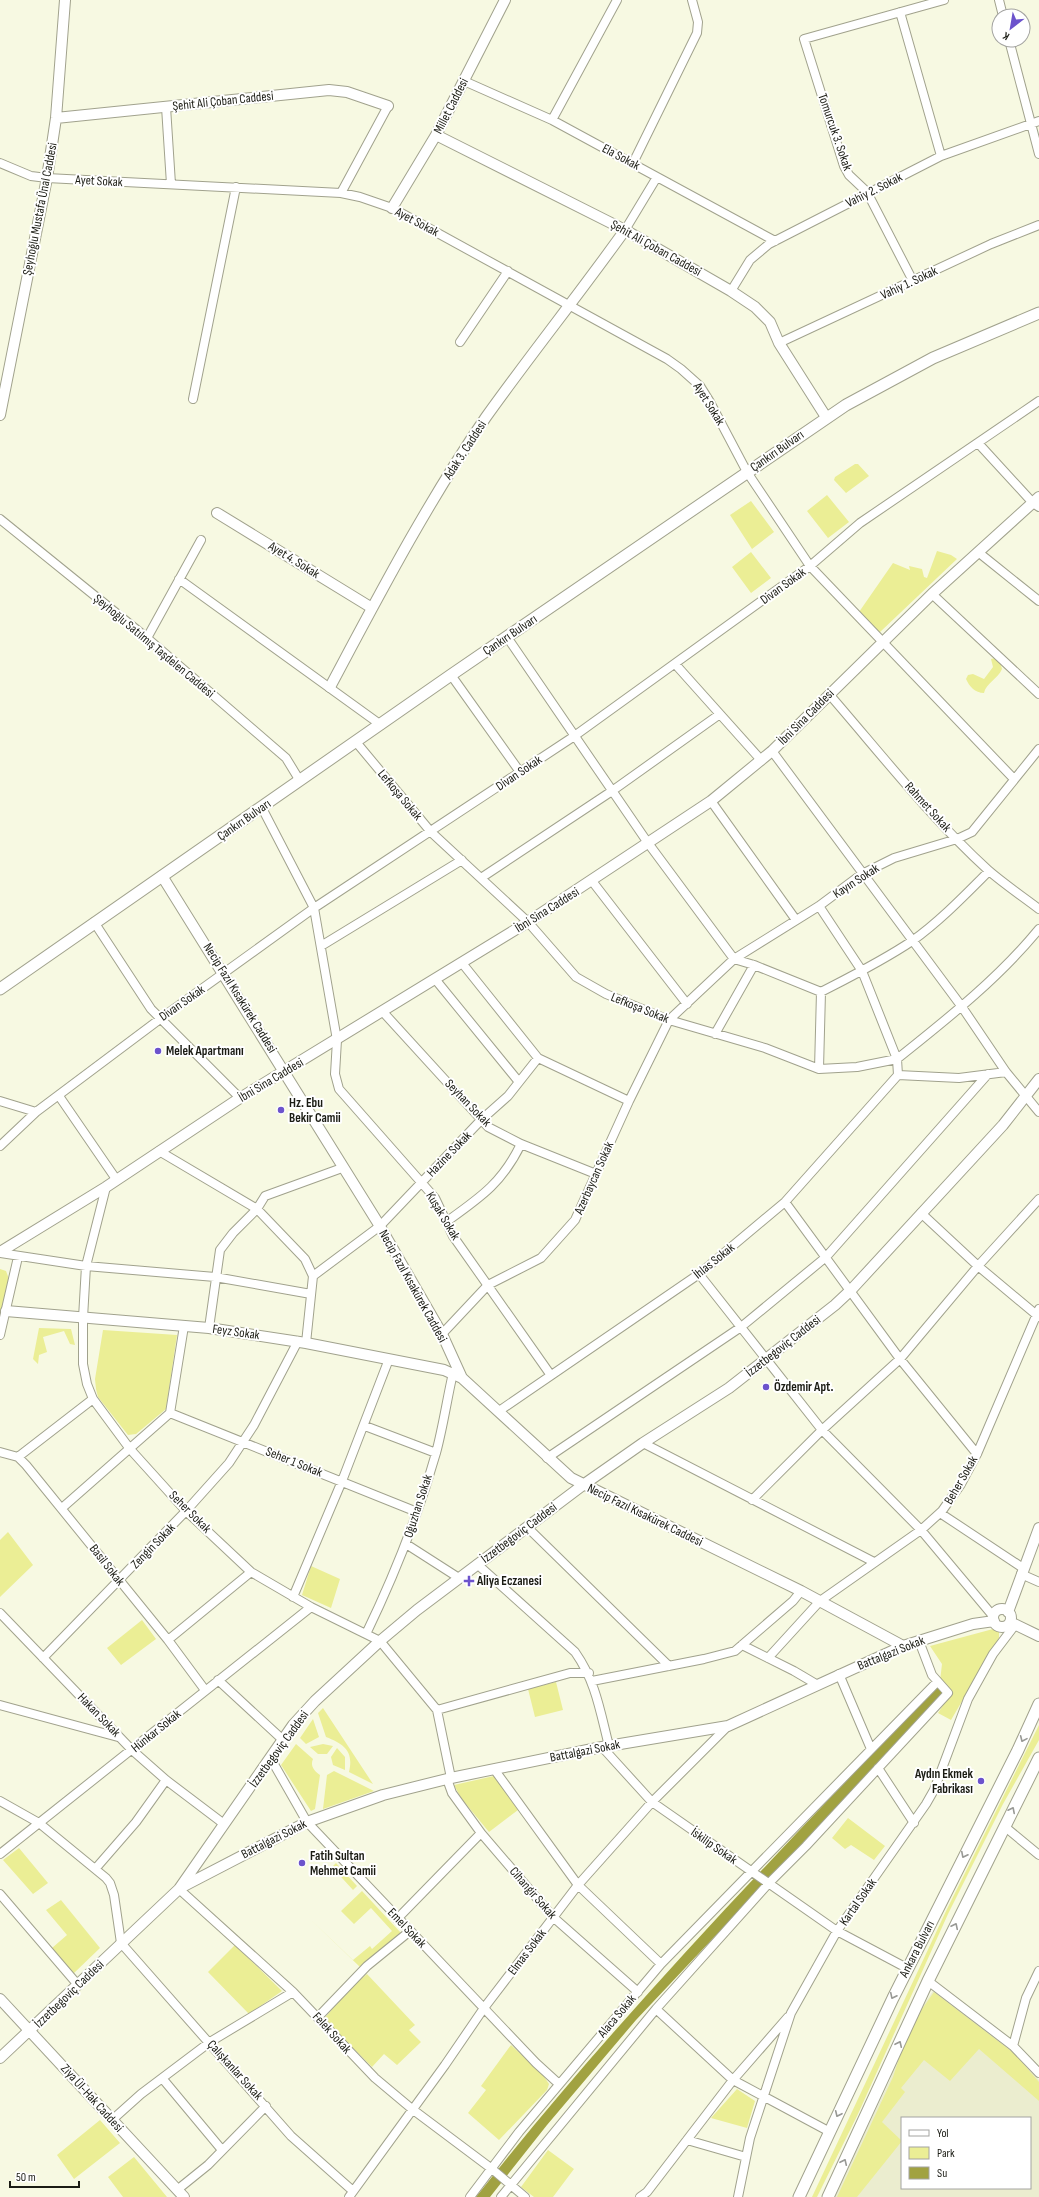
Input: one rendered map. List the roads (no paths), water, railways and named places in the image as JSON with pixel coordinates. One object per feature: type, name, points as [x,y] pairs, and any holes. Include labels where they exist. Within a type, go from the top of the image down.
[{"type":"main road","name":"Çankırı Bulvarı","points":[[0,989],[94,922],[262,808],[381,724],[826,417],[909,369],[1039,313]]},
{"type":"main road","name":"Ankara Bulvarı","points":[[799,2197],[892,1998],[1018,1750],[1039,1704]]},
{"type":"main road","name":"Ankara Bulvarı","points":[[828,2197],[928,1981],[1039,1758]]},
{"type":"street","name":"Şeyhoğlu Mustafa Ünal Caddesi","points":[[0,415],[47,178],[56,118],[65,0]]},
{"type":"street","name":"Millet Caddesi","points":[[392,208],[436,135],[505,0]]},
{"type":"street","points":[[552,120],[617,0]]},
{"type":"street","points":[[633,163],[697,33],[698,22],[692,0]]},
{"type":"street","points":[[941,156],[900,12],[944,0]]},
{"type":"street","name":"Tomurcuk 3. Sokak","points":[[900,12],[804,39],[844,166],[849,175],[867,192],[913,281]]},
{"type":"street","points":[[1012,48],[1035,122],[1039,154]]},
{"type":"street","name":"Ela Sokak","points":[[464,81],[552,120],[775,241]]},
{"type":"street","name":"Şehit Ali Çoban Caddesi","points":[[56,118],[329,90],[347,92],[388,106]]},
{"type":"street","points":[[341,193],[388,106]]},
{"type":"street","points":[[166,107],[171,184]]},
{"type":"street","name":"Vahiy 2. Sokak","points":[[731,291],[750,260],[775,241],[867,192],[941,156],[1035,122]]},
{"type":"street","name":"Şehit Ali Çoban Caddesi","points":[[436,135],[625,230],[731,291],[755,307],[770,322],[779,343],[826,417]]},
{"type":"street","name":"Ayet Sokak","points":[[0,163],[31,176],[47,178],[341,193],[360,197],[392,208],[667,360],[691,377],[710,402],[746,472],[810,566],[1014,779]]},
{"type":"street","points":[[625,230],[657,176]]},
{"type":"street","points":[[193,399],[236,188]]},
{"type":"street","name":"Vahiy 1. Sokak","points":[[779,343],[991,244],[1039,225]]},
{"type":"street","name":"Adak 3. Caddesi","points":[[330,687],[432,501],[465,449],[625,230]]},
{"type":"street","points":[[460,342],[508,271]]},
{"type":"street","name":"Divan Sokak","points":[[0,1146],[36,1112],[160,1019],[314,908],[574,737],[810,566],[860,523],[1039,401]]},
{"type":"street","points":[[978,443],[1037,502]]},
{"type":"street","name":"İbni Sina Caddesi","points":[[0,1252],[106,1187],[240,1098],[528,922],[711,801],[772,751],[932,594],[978,552],[1037,502]]},
{"type":"street","name":"Ayet 4. Sokak","points":[[217,512],[372,608]]},
{"type":"street","name":"Şeyhoğlu Satılmış Taşdelen Caddesi","points":[[0,519],[148,638],[286,758],[300,781]]},
{"type":"street","points":[[148,638],[201,540]]},
{"type":"street","points":[[978,552],[1039,601]]},
{"type":"street","points":[[179,579],[381,724]]},
{"type":"street","points":[[932,594],[1039,694]]},
{"type":"street","points":[[507,637],[612,792],[734,959],[754,965],[821,992],[862,971],[912,940],[940,918],[990,871]]},
{"type":"street","points":[[676,664],[761,760]]},
{"type":"street","points":[[452,675],[520,772]]},
{"type":"street","name":"Rahmet Sokak","points":[[829,694],[957,839],[990,871],[1039,908]]},
{"type":"street","points":[[481,878],[612,792],[720,714]]},
{"type":"street","name":"Lefkoşa Sokak","points":[[356,742],[431,832],[528,922],[576,977],[606,994],[669,1020],[765,1048],[819,1069],[857,1067],[897,1059]]},
{"type":"street","name":"Kayın Sokak","points":[[669,1020],[734,959],[818,906],[862,874],[894,858],[957,839],[972,832],[1039,748]]},
{"type":"street","points":[[772,751],[962,1007],[1006,1072],[1039,1112]]},
{"type":"street","points":[[711,801],[796,920]]},
{"type":"street","name":"Kuşak Sokak","points":[[262,808],[314,908],[337,1040],[335,1074],[339,1090],[435,1198],[453,1236],[550,1374]]},
{"type":"street","points":[[321,946],[462,860]]},
{"type":"street","name":"Necip Fazıl Kısakürek Caddesi","points":[[162,876],[285,1071],[342,1168],[380,1226],[442,1334],[462,1378],[499,1411],[547,1458],[564,1473],[583,1485],[801,1591],[902,1646]]},
{"type":"street","points":[[592,881],[687,1004]]},
{"type":"street","points":[[818,906],[862,971],[897,1059],[898,1076],[959,1078],[1006,1072]]},
{"type":"street","points":[[94,922],[160,1019],[240,1098]]},
{"type":"street","points":[[897,1059],[962,1007],[1026,944],[1039,929]]},
{"type":"street","points":[[462,962],[538,1058],[629,1101]]},
{"type":"street","points":[[716,1034],[754,965]]},
{"type":"street","points":[[436,979],[519,1082]]},
{"type":"street","points":[[819,1069],[821,992]]},
{"type":"street","name":"Seyhan Sokak","points":[[383,1012],[488,1127],[521,1144],[596,1174]]},
{"type":"street","name":"Azerbaycan Sokak","points":[[442,1334],[488,1285],[541,1258],[575,1220],[629,1101],[669,1020]]},
{"type":"street","name":"Hazine Sokak","points":[[313,1276],[380,1226],[481,1120],[508,1096],[538,1058]]},
{"type":"street","points":[[547,1458],[741,1327],[826,1257],[988,1074]]},
{"type":"street","name":"İhlas Sokak","points":[[499,1411],[550,1374],[699,1274],[785,1202],[898,1076]]},
{"type":"street","name":"İzzetbegoviç Caddesi","points":[[0,2058],[31,2031],[179,1889],[283,1740],[303,1714],[380,1641],[477,1564],[583,1485],[643,1443],[706,1403],[768,1358],[851,1290],[992,1136],[1039,1079]]},
{"type":"street","points":[[59,1096],[116,1180]]},
{"type":"street","points":[[0,1101],[36,1112]]},
{"type":"street","points":[[446,1222],[483,1196],[497,1182],[512,1162],[521,1144]]},
{"type":"street","points":[[159,1152],[257,1209],[305,1259],[313,1276],[302,1342]]},
{"type":"street","points":[[209,1328],[220,1250],[232,1233],[257,1209],[265,1196],[342,1168]]},
{"type":"street","name":"Seher Sokak","points":[[106,1187],[86,1266],[83,1318],[83,1364],[88,1388],[93,1399],[130,1449],[186,1511],[251,1572],[310,1607],[380,1641]]},
{"type":"street","points":[[752,1500],[822,1430],[900,1359],[978,1266],[1039,1199]]},
{"type":"street","points":[[785,1202],[851,1290],[900,1359],[976,1454]]},
{"type":"street","points":[[921,1213],[978,1266],[1038,1314]]},
{"type":"street","points":[[0,1252],[18,1257],[86,1266],[215,1277],[311,1294]]},
{"type":"street","points":[[0,1335],[18,1257]]},
{"type":"street","points":[[699,1274],[768,1358],[822,1430],[922,1530],[993,1618],[996,1625],[1002,1627],[1013,1624],[1039,1636]]},
{"type":"street","name":"Feyz Sokak","points":[[6,1311],[209,1328],[302,1342],[389,1359],[452,1373],[462,1378]]},
{"type":"street","name":"Beher Sokak","points":[[768,1658],[820,1601],[922,1530],[940,1514],[961,1484],[976,1454],[1038,1314]]},
{"type":"street","points":[[62,1508],[170,1413],[184,1326]]},
{"type":"street","name":"Zengin Sokak","points":[[43,1658],[186,1511],[224,1469],[244,1442],[302,1342]]},
{"type":"street","points":[[293,1597],[342,1481],[389,1359]]},
{"type":"street","name":"Oğuzhan Sokak","points":[[366,1634],[406,1544],[417,1512],[436,1453],[452,1373]]},
{"type":"street","points":[[18,1458],[93,1399]]},
{"type":"street","name":"Seher 1 Sokak","points":[[170,1413],[417,1512]]},
{"type":"street","points":[[364,1426],[436,1453]]},
{"type":"street","points":[[643,1443],[874,1562]]},
{"type":"street","name":"Basil Sokak","points":[[0,1452],[18,1458],[26,1465],[168,1640],[205,1690]]},
{"type":"street","points":[[940,1514],[1039,1582]]},
{"type":"street","points":[[527,1527],[669,1666]]},
{"type":"street","points":[[1013,1624],[1008,1612],[1039,1528]]},
{"type":"street","points":[[406,1544],[459,1578]]},
{"type":"street","points":[[477,1564],[575,1652],[590,1677],[605,1747]]},
{"type":"street","points":[[168,1640],[251,1572]]},
{"type":"street","points":[[437,1710],[570,1673],[590,1677],[669,1666],[726,1654],[742,1645],[801,1591]]},
{"type":"street","name":"Hünkar Sokak","points":[[0,1854],[310,1607]]},
{"type":"street","points":[[993,1618],[999,1610],[1008,1612]]},
{"type":"street","name":"Hakan Sokak","points":[[0,1613],[132,1750],[166,1780],[224,1824]]},
{"type":"street","name":"Battalgazi Sokak","points":[[179,1889],[307,1822],[383,1795],[449,1778],[494,1769],[605,1747],[728,1726],[816,1684],[902,1646],[993,1618]]},
{"type":"street","name":"Kartal Sokak","points":[[738,2197],[746,2157],[763,2098],[791,2013],[838,1931],[914,1823],[934,1790],[968,1699],[993,1654],[1013,1624]]},
{"type":"street","name":"Cihangir Sokak","points":[[380,1641],[430,1699],[437,1710],[452,1793],[481,1833],[553,1917],[638,1992]]},
{"type":"street","points":[[501,2197],[510,2184],[656,2009],[768,1883],[948,1693],[932,1675],[919,1641]]},
{"type":"street","points":[[742,1645],[816,1684]]},
{"type":"street","points":[[839,1674],[872,1750]]},
{"type":"street","points":[[218,1680],[283,1740]]},
{"type":"street","name":"Alaca Sokak","points":[[470,2197],[559,2084],[662,1964],[754,1874],[937,1682]]},
{"type":"street","points":[[0,1705],[119,1737]]},
{"type":"street","name":"Elmas Sokak","points":[[351,2194],[445,2065],[484,2008],[578,1885],[652,1802],[728,1726]]},
{"type":"street","name":"İskilip Sokak","points":[[605,1747],[652,1802],[838,1931],[903,1966]]},
{"type":"street","name":"Emel Sokak","points":[[271,1759],[307,1822],[397,1919],[536,2063],[559,2084]]},
{"type":"street","points":[[878,1768],[914,1823]]},
{"type":"street","points":[[494,1769],[578,1885],[662,1964]]},
{"type":"street","points":[[96,1868],[136,1822],[166,1780]]},
{"type":"street","points":[[0,1801],[39,1822],[96,1868],[110,1882],[121,1943]]},
{"type":"street","points":[[1004,1826],[1039,1855]]},
{"type":"street","points":[[397,1919],[481,1833]]},
{"type":"street","name":"Felek Sokak","points":[[179,1889],[293,1992],[318,2017],[360,2065],[412,2109],[510,2184]]},
{"type":"street","points":[[0,1894],[78,1985]]},
{"type":"street","points":[[318,2017],[367,1966],[410,1931]]},
{"type":"street","name":"Çalışkanlar Sokak","points":[[121,1943],[210,2042],[291,2136],[351,2194]]},
{"type":"street","points":[[1013,2046],[1026,1998],[1039,1971]]},
{"type":"street","points":[[928,1981],[1013,2046],[1039,2073]]},
{"type":"street","points":[[112,2120],[162,2078],[210,2042],[293,1992]]},
{"type":"street","name":"Ziya Ül-Hak Caddesi","points":[[0,1999],[181,2194]]},
{"type":"street","points":[[656,2009],[733,2080],[763,2098],[830,2132]]},
{"type":"street","points":[[640,2197],[647,2192],[733,2080],[791,2013]]},
{"type":"street","points":[[162,2078],[222,2150]]},
{"type":"street","points":[[181,2194],[266,2106]]},
{"type":"street","points":[[687,2140],[746,2157]]},
{"type":"street","points":[[510,2184],[525,2197]]},
{"type":"water","points":[[938,1685],[945,1692],[636,2020],[547,2125],[490,2197],[476,2197],[530,2130],[643,1999],[760,1872]]},
{"type":"place","name":"Melek Apartmanı","points":[[158,1051]]},
{"type":"place","name":"Hz. Ebu Bekir Camii","points":[[281,1110]]},
{"type":"place","name":"Özdemir Apt.","points":[[766,1387]]},
{"type":"place","name":"Aliya Eczanesi","points":[[469,1581]]},
{"type":"place","name":"Aydın Ekmek Fabrikası","points":[[981,1781]]},
{"type":"place","name":"Fatih Sultan Mehmet Camii","points":[[302,1863]]}]
